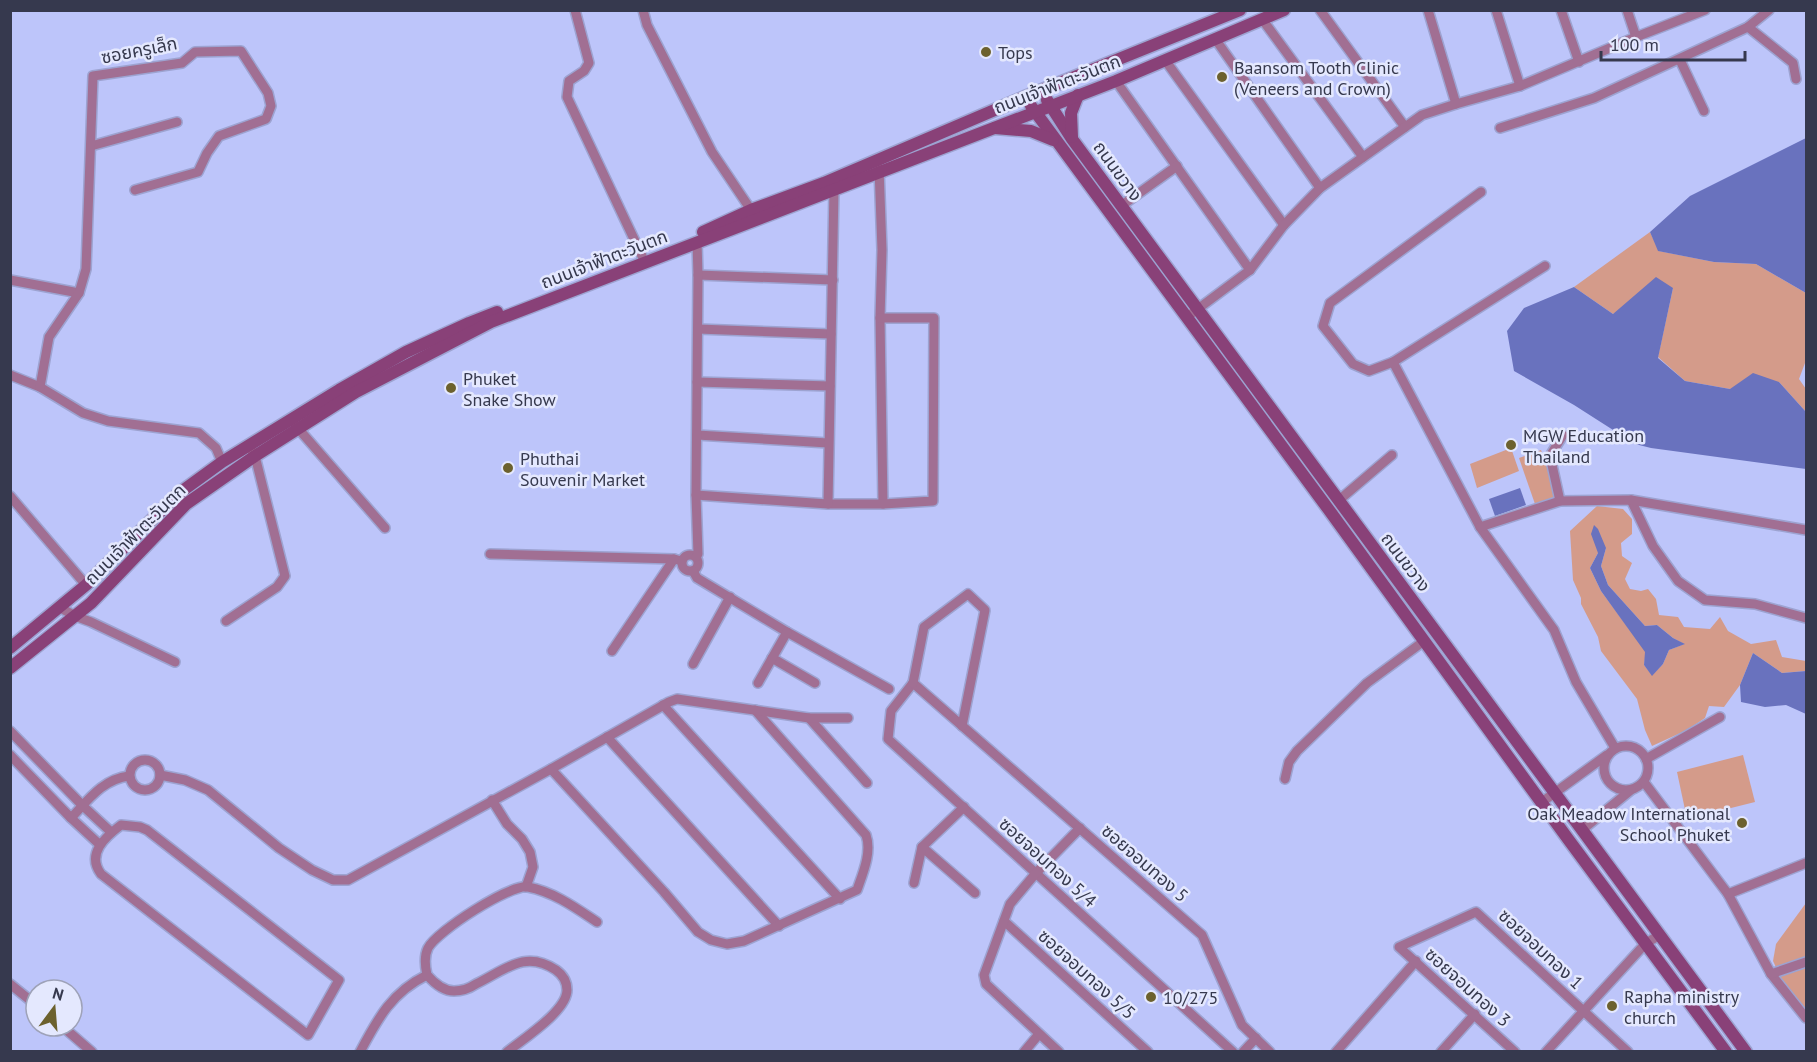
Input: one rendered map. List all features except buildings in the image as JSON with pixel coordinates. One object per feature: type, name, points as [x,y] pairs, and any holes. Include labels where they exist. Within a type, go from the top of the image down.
[{"type":"main road","name":"ถนนเจ้าฟ้าตะวันตก","points":[[10,648],[86,585],[178,494],[248,445],[295,424],[491,322],[834,189],[879,165],[1025,97],[1240,10]]},
{"type":"main road","name":"ถนนเจ้าฟ้าตะวันตก","points":[[10,668],[91,603],[186,504],[255,456],[295,424],[406,352],[469,323],[693,237],[751,210],[1050,106],[1216,40],[1284,10]]},
{"type":"main road","name":"ถนนขวาง","points":[[1042,90],[1072,139],[1197,310],[1746,1052]]},
{"type":"main road","points":[[1072,139],[1071,119],[1078,95]]},
{"type":"main road","name":"ถนนขวาง","points":[[1025,97],[1726,1052]]},
{"type":"main road","points":[[993,127],[1031,131],[1057,142]]},
{"type":"main road","points":[[1398,605],[1410,598]]},
{"type":"street","points":[[575,10],[589,63],[584,71],[569,81],[567,97],[642,256]]},
{"type":"street","points":[[644,10],[647,25],[712,152],[751,210]]},
{"type":"street","points":[[1320,10],[1405,127]]},
{"type":"street","points":[[1428,10],[1456,104]]},
{"type":"street","points":[[1496,10],[1520,87]]},
{"type":"street","points":[[1561,10],[1578,62]]},
{"type":"street","points":[[1627,10],[1636,37]]},
{"type":"street","points":[[1500,128],[1594,98],[1748,27],[1769,10]]},
{"type":"street","points":[[1187,317],[1250,270],[1284,225],[1320,188],[1422,115],[1520,87],[1699,12]]},
{"type":"street","points":[[1262,20],[1364,157]]},
{"type":"street","points":[[1748,27],[1793,63],[1796,79]]},
{"type":"street","points":[[1216,40],[1320,188]]},
{"type":"street","name":"ซอยครูเล็ก","points":[[40,387],[50,336],[80,293],[86,269],[93,76],[182,63],[195,52],[241,51],[268,93],[271,106],[266,119],[219,136],[198,172],[135,190]]},
{"type":"street","points":[[1165,60],[1284,225]]},
{"type":"street","points":[[1680,60],[1704,111]]},
{"type":"street","points":[[1116,81],[1250,270]]},
{"type":"street","points":[[91,146],[177,122]]},
{"type":"street","points":[[879,165],[884,504]]},
{"type":"street","points":[[1121,206],[1177,166]]},
{"type":"street","points":[[828,504],[834,189]]},
{"type":"street","points":[[1481,192],[1330,303],[1323,326],[1353,364],[1369,371],[1393,362],[1545,266]]},
{"type":"street","points":[[693,571],[698,567],[696,557],[698,554],[696,495],[697,242]]},
{"type":"street","points":[[698,275],[833,280]]},
{"type":"street","points":[[10,280],[80,293]]},
{"type":"street","points":[[696,495],[828,504],[933,501],[934,318],[880,318]]},
{"type":"street","points":[[698,329],[831,334]]},
{"type":"street","points":[[1393,362],[1480,527],[1554,630],[1576,682],[1615,748]]},
{"type":"street","points":[[10,375],[40,387],[83,413],[108,421],[199,433],[216,448],[222,462]]},
{"type":"street","points":[[697,382],[830,386]]},
{"type":"street","points":[[295,424],[385,528]]},
{"type":"street","points":[[697,435],[828,443]]},
{"type":"street","points":[[1560,501],[1550,456],[1563,435]]},
{"type":"street","points":[[226,621],[277,586],[285,576],[255,456],[248,445]]},
{"type":"street","points":[[1338,501],[1392,455]]},
{"type":"street","points":[[10,495],[86,585]]},
{"type":"street","points":[[1480,527],[1560,501],[1631,500],[1806,530]]},
{"type":"street","points":[[1631,500],[1653,546],[1678,581],[1705,600],[1755,604],[1806,618]]},
{"type":"street","points":[[490,554],[678,560]]},
{"type":"street","points":[[612,651],[678,560],[688,555],[696,557]]},
{"type":"street","points":[[678,560],[684,569],[693,571],[697,578],[889,689]]},
{"type":"street","points":[[913,683],[924,627],[968,594],[985,610],[962,726]]},
{"type":"street","points":[[693,664],[730,597]]},
{"type":"street","points":[[59,607],[175,662]]},
{"type":"street","points":[[758,683],[787,632]]},
{"type":"street","points":[[1285,779],[1289,762],[1297,751],[1367,683],[1424,641]]},
{"type":"street","points":[[772,658],[815,683]]},
{"type":"street","name":"ซอยจอมทอง 5","points":[[913,683],[1202,935],[1242,1025],[1270,1052]]},
{"type":"street","name":"ซอยจอมทอง 5/4","points":[[913,683],[891,711],[888,739],[1233,1052]]},
{"type":"street","points":[[160,775],[185,780],[208,790],[279,848],[312,870],[333,880],[348,880],[677,699],[809,718],[848,718]]},
{"type":"street","points":[[663,705],[840,899]]},
{"type":"street","points":[[551,769],[698,932],[711,940],[727,944],[744,941],[857,890],[866,863],[869,842],[866,835],[755,710]]},
{"type":"street","points":[[1646,759],[1720,717]]},
{"type":"street","points":[[809,718],[867,783]]},
{"type":"street","points":[[10,731],[111,832]]},
{"type":"street","points":[[606,737],[779,926]]},
{"type":"street","points":[[1542,802],[1615,748],[1623,746],[1635,748],[1642,753],[1646,759],[1647,774],[1644,782],[1582,830]]},
{"type":"street","points":[[10,755],[99,844]]},
{"type":"street","points":[[1607,755],[1603,768],[1608,783],[1614,788],[1631,790]]},
{"type":"street","points":[[144,760],[149,760],[157,766],[160,775],[156,785],[148,790],[142,790],[134,785],[129,776],[135,763],[144,760]]},
{"type":"street","points":[[71,818],[103,784],[129,776]]},
{"type":"street","points":[[1644,782],[1728,894],[1772,974],[1806,1018]]},
{"type":"street","points":[[492,800],[507,824],[522,839],[530,852],[533,867],[526,887]]},
{"type":"street","points":[[914,883],[922,847],[964,807]]},
{"type":"street","points":[[121,825],[147,830],[339,980],[308,1035],[101,874],[97,869],[95,853],[99,844],[111,832],[121,825]]},
{"type":"street","points":[[1059,1052],[986,984],[984,975],[1010,904],[1036,873],[1080,828]]},
{"type":"street","points":[[922,847],[975,893]]},
{"type":"street","points":[[1728,894],[1806,863]]},
{"type":"street","points":[[507,1052],[552,1016],[563,1003],[567,993],[567,983],[561,974],[547,964],[536,960],[520,961],[467,989],[454,991],[441,987],[427,975],[425,958],[436,937],[512,889],[526,887],[571,904],[597,922]]},
{"type":"street","name":"ซอยจอมทอง 3","points":[[1476,912],[1399,947],[1515,1052]]},
{"type":"street","name":"ซอยจอมทอง 1","points":[[1476,912],[1628,1052]]},
{"type":"street","name":"ซอยจอมทอง 5/5","points":[[1004,921],[1148,1052]]},
{"type":"street","points":[[1546,1052],[1646,943],[1660,935]]},
{"type":"street","points":[[1336,1052],[1416,961]]},
{"type":"street","points":[[1772,974],[1806,963]]},
{"type":"street","points":[[360,1052],[384,1010],[399,992],[412,982],[427,975]]},
{"type":"street","points":[[10,984],[24,995]]},
{"type":"street","points":[[1441,1052],[1475,1014]]},
{"type":"street","points":[[1024,1052],[1039,1034]]},
{"type":"street","points":[[76,1038],[92,1052]]},
{"type":"street","points":[[1243,1052],[1256,1038]]},
{"type":"shaded area","points":[[1650,232],[1659,251],[1714,262],[1756,264],[1806,293],[1806,363],[1799,379],[1806,389],[1806,412],[1779,382],[1730,389],[1685,381],[1658,357],[1673,288],[1613,314],[1574,287]]},
{"type":"shaded area","points":[[1511,448],[1519,471],[1477,488],[1470,464]]},
{"type":"shaded area","points":[[1541,450],[1557,496],[1535,504],[1519,458]]},
{"type":"shaded area","points":[[1597,506],[1623,509],[1632,519],[1632,534],[1621,543],[1622,556],[1632,563],[1625,579],[1630,589],[1641,591],[1648,589],[1656,599],[1659,615],[1678,617],[1684,627],[1710,629],[1720,617],[1728,631],[1751,644],[1776,640],[1782,657],[1806,661],[1806,671],[1782,673],[1753,653],[1740,685],[1724,707],[1709,706],[1705,718],[1687,730],[1652,746],[1645,730],[1637,699],[1601,651],[1598,637],[1581,604],[1581,598],[1573,580],[1570,531]],"holes":[[[1606,548],[1601,566],[1608,585],[1645,626],[1657,625],[1684,644],[1669,650],[1663,664],[1652,675],[1644,665],[1646,652],[1601,591],[1590,568],[1598,553]]]},
{"type":"shaded area","points":[[1743,755],[1755,802],[1687,819],[1677,772]]},
{"type":"shaded area","points":[[1806,903],[1806,1022],[1792,1001],[1773,961],[1776,944]]},
{"type":"water","points":[[1806,138],[1806,293],[1756,264],[1714,262],[1658,251],[1650,232],[1690,196]]},
{"type":"water","points":[[1656,277],[1673,288],[1658,358],[1685,381],[1730,389],[1753,373],[1779,382],[1806,412],[1806,469],[1635,444],[1574,405],[1514,371],[1507,331],[1524,308],[1574,287],[1613,314]]},
{"type":"water","points":[[1520,488],[1526,505],[1495,516],[1489,499]]},
{"type":"water","points":[[1594,525],[1606,548],[1601,566],[1608,585],[1645,626],[1657,625],[1685,644],[1669,650],[1663,664],[1652,676],[1644,665],[1645,652],[1601,591],[1590,568],[1598,553],[1591,534]]},
{"type":"water","points":[[1753,653],[1782,673],[1806,671],[1806,714],[1786,705],[1765,707],[1741,702],[1740,685]]},
{"type":"place","name":"Tops","points":[[986,52]]},
{"type":"place","name":"Baansom Tooth Clinic (Veneers and Crown)","points":[[1222,77]]},
{"type":"place","name":"Phuket Snake Show","points":[[451,388]]},
{"type":"place","name":"MGW Education Thailand","points":[[1511,445]]},
{"type":"place","name":"Phuthai Souvenir Market","points":[[508,468]]},
{"type":"place","name":"Oak Meadow International School Phuket","points":[[1742,823]]},
{"type":"place","name":"10/275","points":[[1151,997]]},
{"type":"place","name":"Rapha ministry church","points":[[1612,1006]]}]
